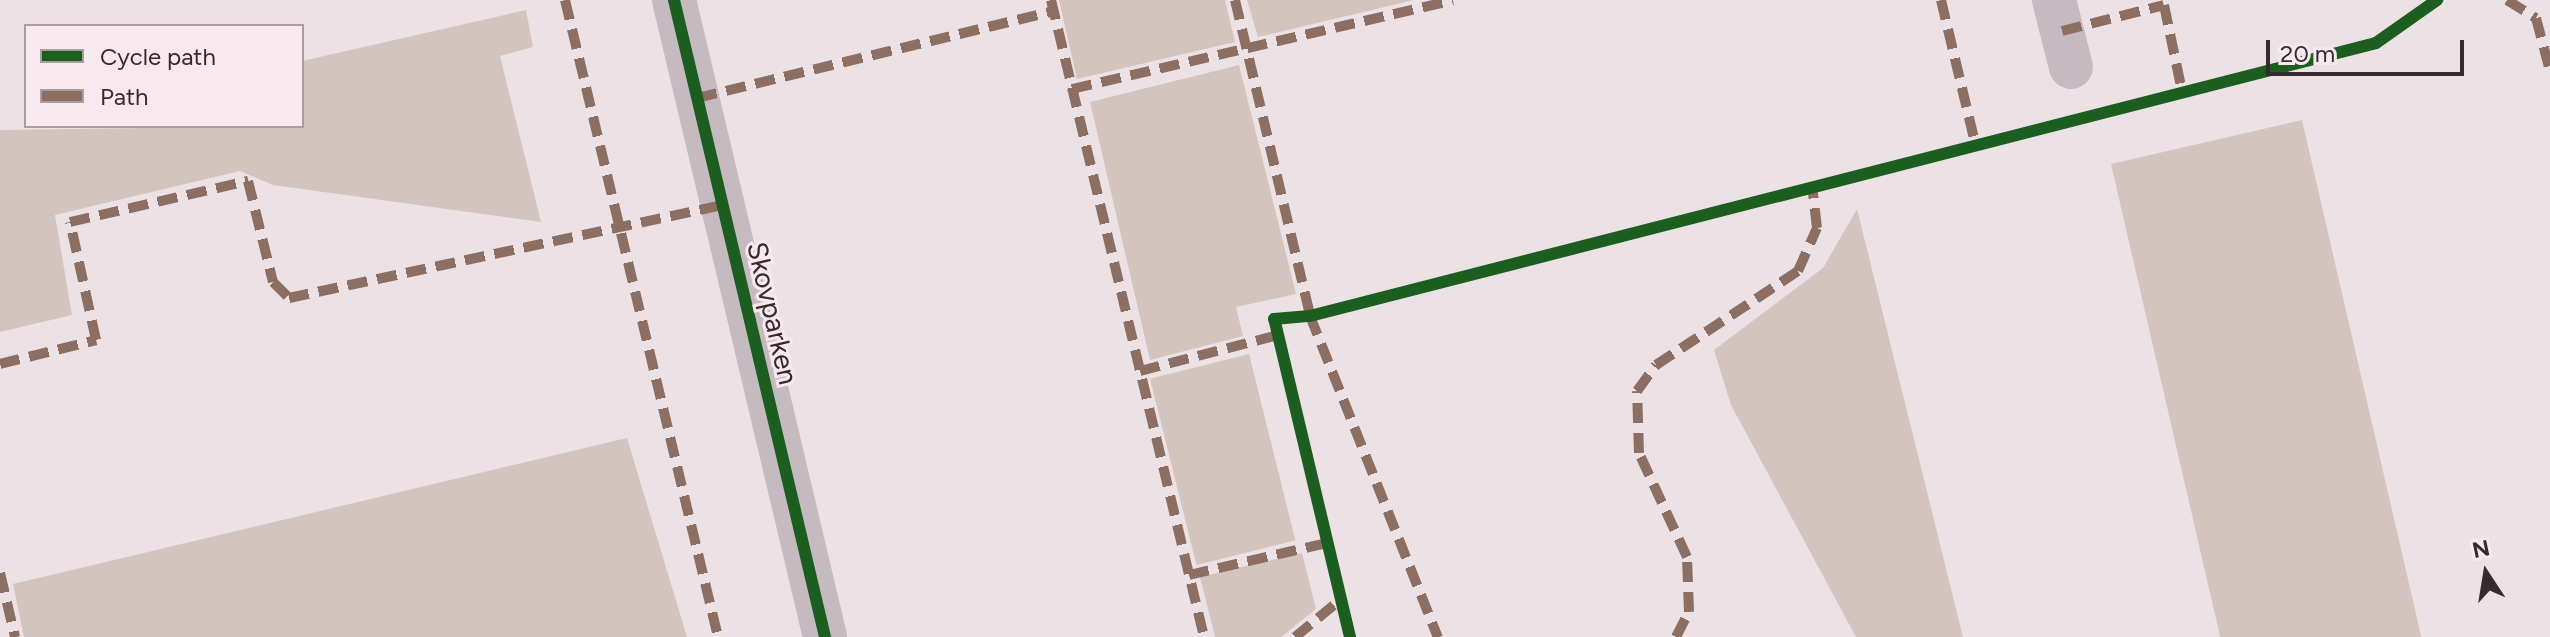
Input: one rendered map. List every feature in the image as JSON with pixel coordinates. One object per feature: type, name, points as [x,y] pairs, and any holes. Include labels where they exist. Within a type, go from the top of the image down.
[{"type":"street","name":"Skovparken","points":[[674,0],[825,637]]},
{"type":"street","points":[[2054,0],[2071,67]]},
{"type":"shaded area","points":[[1059,0],[1225,0],[1235,42],[1077,79]]},
{"type":"shaded area","points":[[1247,0],[1414,0],[1258,37]]},
{"type":"shaded area","points":[[526,10],[533,47],[500,56],[541,222],[273,185],[240,171],[55,215],[72,315],[0,332],[0,130],[304,128],[304,61]]},
{"type":"shaded area","points":[[1239,65],[1296,294],[1236,307],[1243,336],[1150,360],[1090,102]]},
{"type":"shaded area","points":[[2302,120],[2421,637],[2220,637],[2111,164]]},
{"type":"shaded area","points":[[1857,209],[1963,637],[1856,637],[1731,405],[1714,350],[1823,268]]},
{"type":"shaded area","points":[[1249,354],[1295,540],[1196,565],[1150,379]]},
{"type":"shaded area","points":[[627,438],[687,637],[24,637],[13,584]]},
{"type":"shaded area","points":[[1302,553],[1316,609],[1281,637],[1215,637],[1200,577]]},
{"type":"marked path","points":[[565,0],[718,637]]},
{"type":"marked path","points":[[1051,0],[1204,637]]},
{"type":"marked path","points":[[1235,0],[1310,316],[1438,637]]},
{"type":"marked path","points":[[1072,89],[1453,0]]},
{"type":"marked path","points":[[1941,0],[1975,143]]},
{"type":"marked path","points":[[2507,0],[2536,18],[2550,71]]},
{"type":"marked path","points":[[2062,31],[2164,5],[2182,91]]},
{"type":"marked path","points":[[697,98],[1054,11]]},
{"type":"marked path","points":[[0,364],[96,340],[70,222],[248,181],[273,282],[289,298],[722,205]]},
{"type":"marked path","points":[[1676,637],[1689,612],[1687,557],[1639,453],[1637,391],[1656,365],[1798,271],[1817,228],[1812,185]]},
{"type":"marked path","points":[[1140,371],[1278,335]]},
{"type":"marked path","points":[[1189,575],[1326,543]]},
{"type":"marked path","points":[[0,573],[15,637]]},
{"type":"marked path","points":[[1295,637],[1340,600]]},
{"type":"cycle path","points":[[674,0],[825,637]]},
{"type":"cycle path","points":[[1350,637],[1274,319],[1310,316],[2376,43],[2437,0]]}]
